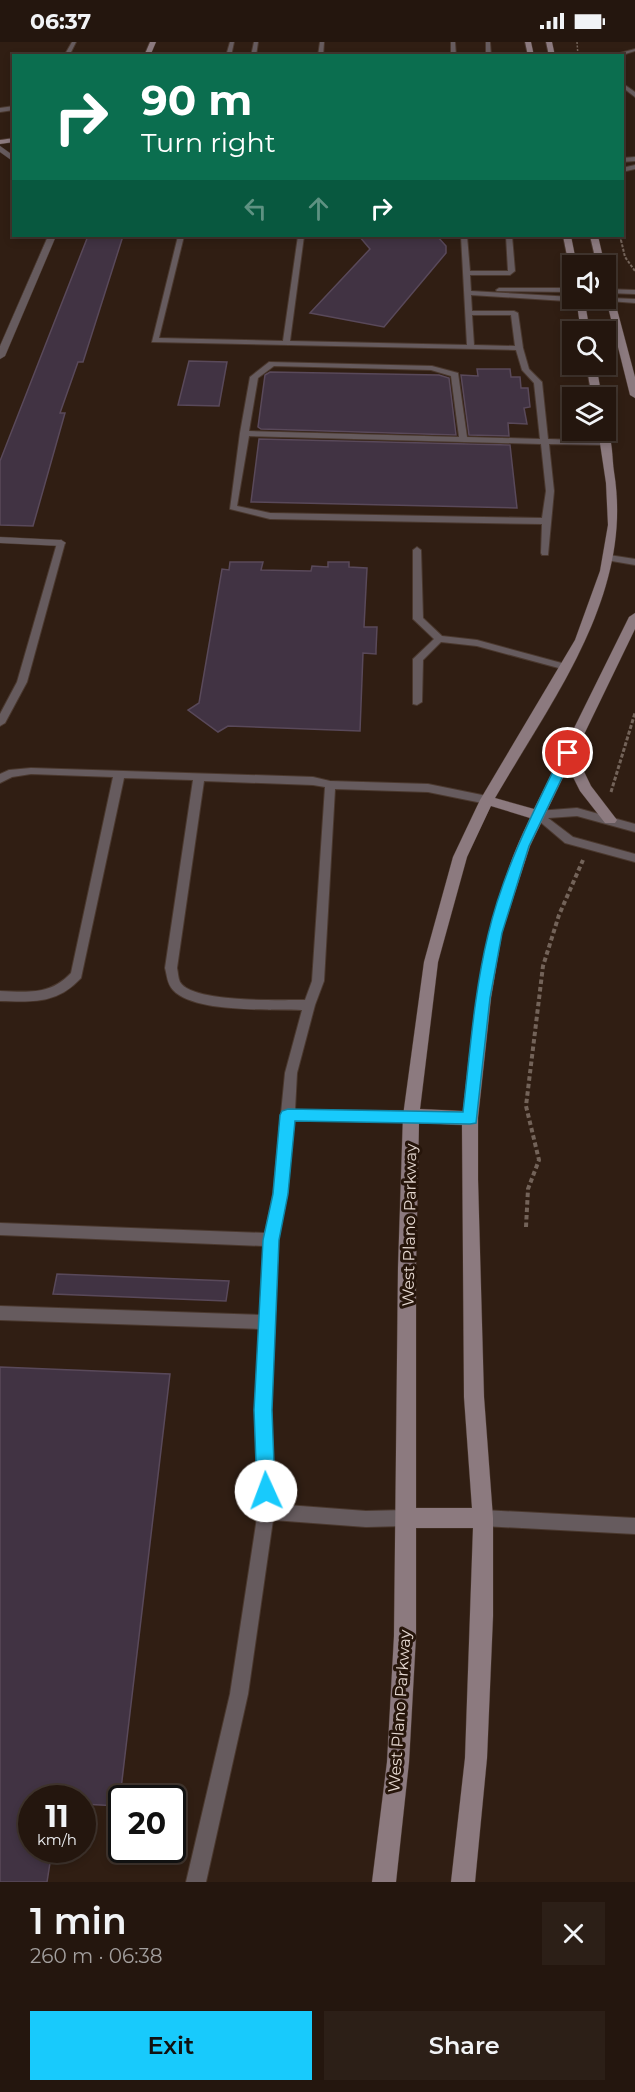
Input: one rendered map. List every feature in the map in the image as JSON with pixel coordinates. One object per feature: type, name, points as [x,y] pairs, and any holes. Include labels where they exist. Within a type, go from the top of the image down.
[{"type":"main road","points":[[567,237],[571,255]]},
{"type":"main road","points":[[594,237],[599,255]]},
{"type":"main road","points":[[613,309],[635,395]]},
{"type":"main road","name":"West Plano Parkway","points":[[384,1882],[398,1762],[405,1636],[411,1116],[431,962],[460,857],[487,800],[581,640],[609,558],[613,525],[611,483],[605,443]]},
{"type":"main road","points":[[463,1882],[476,1758],[482,1616],[483,1518],[474,1397],[469,1179],[470,1118],[483,998],[495,933],[523,846],[635,617]]},
{"type":"main road","points":[[568,753],[585,788],[610,820]]},
{"type":"main road","points":[[487,800],[537,815]]},
{"type":"main road","points":[[411,1116],[470,1118]]},
{"type":"main road","points":[[405,1518],[483,1518]]},
{"type":"street","points":[[0,148],[12,158]]},
{"type":"street","points":[[0,356],[52,237]]},
{"type":"street","points":[[0,540],[61,543]]},
{"type":"lane","points":[[619,54],[635,50]]},
{"type":"lane","points":[[181,237],[155,340],[519,348]]},
{"type":"lane","points":[[286,342],[301,237]]},
{"type":"lane","points":[[464,237],[471,347]]},
{"type":"lane","points":[[466,273],[510,273],[513,270],[509,237]]},
{"type":"lane","points":[[468,293],[513,289],[562,290]]},
{"type":"lane","points":[[616,289],[635,292]]},
{"type":"lane","points":[[468,293],[562,298]]},
{"type":"lane","points":[[616,300],[635,301]]},
{"type":"lane","points":[[469,313],[514,313],[519,348],[526,370],[538,382],[550,491],[545,553]]},
{"type":"lane","points":[[463,439],[455,375],[432,368],[272,364],[254,377],[232,507],[270,516],[546,520]]},
{"type":"lane","points":[[244,433],[605,443]]},
{"type":"lane","points":[[0,723],[22,682],[61,543]]},
{"type":"lane","points":[[417,550],[418,618],[439,639],[477,643],[566,667]]},
{"type":"lane","points":[[609,558],[635,562]]},
{"type":"lane","points":[[417,702],[418,660],[439,639]]},
{"type":"lane","points":[[0,779],[9,774],[31,771],[313,781],[330,785],[428,788],[487,800]]},
{"type":"lane","points":[[0,996],[42,997],[67,987],[77,975],[119,775]]},
{"type":"lane","points":[[199,778],[171,968],[177,986],[195,999],[309,1005]]},
{"type":"lane","points":[[196,1882],[239,1694],[266,1511],[263,1410],[271,1240],[280,1194],[291,1073],[309,1005],[318,981],[330,785]]},
{"type":"lane","points":[[537,815],[577,812],[635,828]]},
{"type":"lane","points":[[537,815],[568,840],[635,858]]},
{"type":"lane","points":[[288,1115],[411,1116]]},
{"type":"lane","points":[[0,1229],[271,1240]]},
{"type":"lane","points":[[0,1313],[268,1322]]},
{"type":"lane","points":[[266,1511],[366,1519],[405,1518]]},
{"type":"lane","points":[[483,1518],[635,1526]]},
{"type":"path","points":[[620,237],[625,257],[635,271]]},
{"type":"path","points":[[609,797],[617,778],[635,713]]},
{"type":"path","points":[[526,1227],[528,1189],[539,1160],[526,1106],[543,966],[559,915],[585,855]]},
{"type":"building","points":[[88,237],[123,237],[83,362],[78,362],[60,413],[65,413],[33,526],[0,525],[0,461]]},
{"type":"building","points":[[360,237],[438,237],[446,246],[446,253],[384,327],[310,313],[370,249]]},
{"type":"building","points":[[189,361],[227,362],[219,406],[178,405]]},
{"type":"building","points":[[477,369],[510,369],[511,377],[520,377],[521,388],[528,388],[530,407],[524,408],[527,424],[508,423],[509,436],[469,435],[461,375],[478,376]]},
{"type":"building","points":[[270,372],[439,375],[449,378],[456,435],[261,429],[258,427],[265,375]]},
{"type":"building","points":[[259,439],[510,445],[517,508],[251,502]]},
{"type":"building","points":[[230,562],[263,562],[261,570],[311,571],[312,566],[328,567],[328,562],[349,562],[349,567],[367,568],[364,627],[377,627],[376,654],[363,653],[360,731],[228,726],[218,732],[188,710],[199,703],[222,569],[229,570]]},
{"type":"building","points":[[57,1274],[229,1281],[226,1301],[53,1294]]},
{"type":"building","points":[[0,1367],[170,1374],[121,1785],[108,1785],[108,1805],[96,1805],[96,1785],[18,1785],[18,1863],[50,1863],[47,1882],[0,1882]]},
{"type":"route","points":[[266,1491],[263,1410],[268,1349],[271,1240],[280,1194],[288,1115],[470,1118],[483,998],[495,933],[523,846],[568,753]]}]
